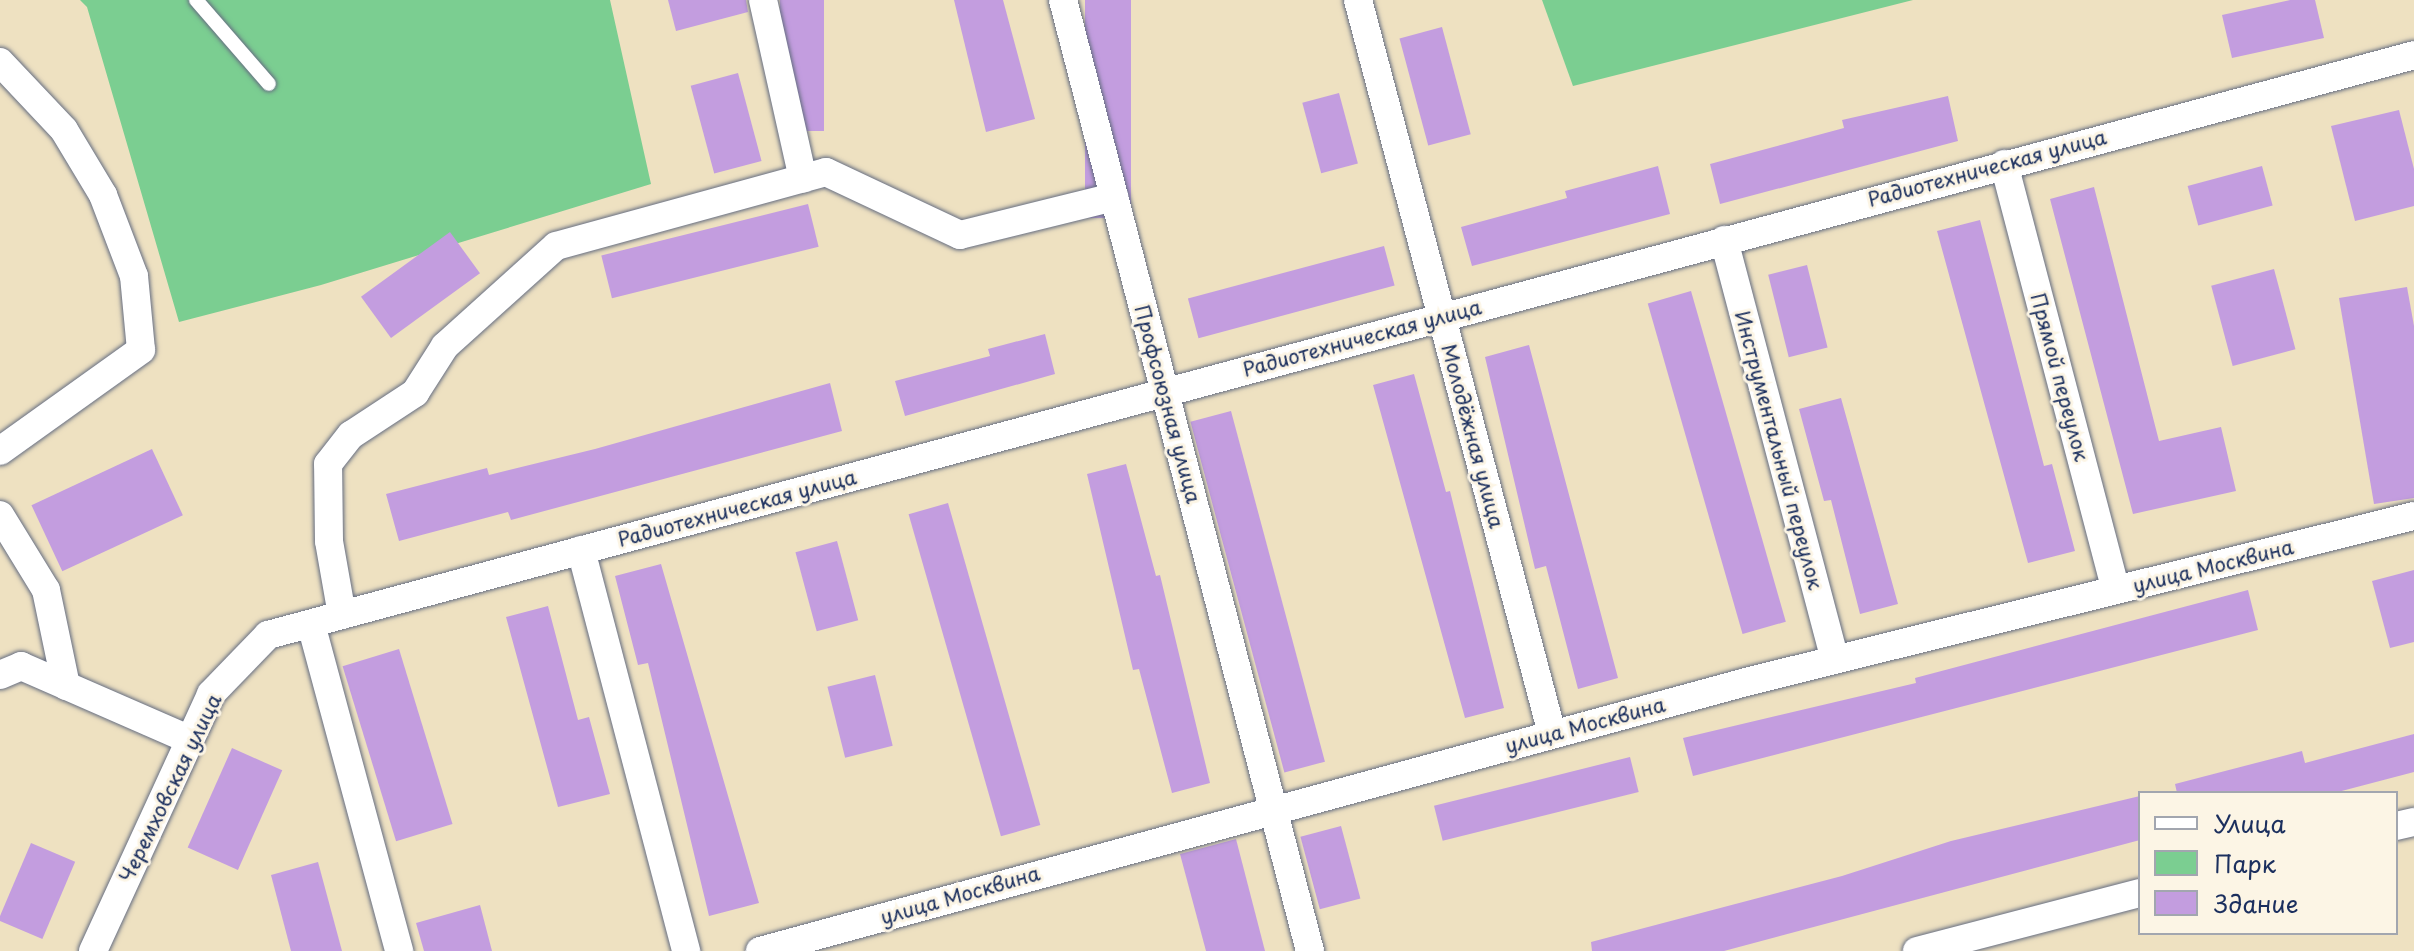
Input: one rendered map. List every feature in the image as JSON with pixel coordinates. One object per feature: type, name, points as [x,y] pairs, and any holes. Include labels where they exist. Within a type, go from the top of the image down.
[{"type":"street","points":[[763,0],[803,179]]},
{"type":"street","name":"Профсоюзная улица","points":[[1063,0],[1310,951]]},
{"type":"street","name":"Молодёжная улица","points":[[1358,0],[1552,734]]},
{"type":"street","name":"Радиотехническая улица","points":[[311,624],[2414,55]]},
{"type":"street","points":[[0,62],[64,130],[103,195],[134,276],[141,350],[0,451]]},
{"type":"street","name":"Прямой переулок","points":[[2004,164],[2116,590]]},
{"type":"street","points":[[342,615],[327,528],[328,464],[351,435],[415,393],[445,346],[556,246],[826,172],[960,235],[1114,197]]},
{"type":"street","name":"Инструментальный переулок","points":[[1724,240],[1835,660]]},
{"type":"street","points":[[0,515],[46,590],[66,686]]},
{"type":"street","name":"улица Москвина","points":[[760,951],[1552,734],[2414,516]]},
{"type":"street","points":[[581,550],[686,951]]},
{"type":"street","points":[[311,624],[399,951]]},
{"type":"street","name":"Черемховская улица","points":[[93,951],[211,694],[268,635],[311,624]]},
{"type":"street","points":[[10,670],[66,686],[190,740]]},
{"type":"street","points":[[1917,951],[2138,894]]},
{"type":"lane","points":[[196,0],[269,84]]},
{"type":"green space","points":[[80,0],[610,0],[651,184],[321,285],[179,322],[87,7]]},
{"type":"green space","points":[[1542,0],[1913,0],[1573,86]]},
{"type":"building","points":[[668,0],[746,0],[748,12],[676,31]]},
{"type":"building","points":[[780,0],[824,0],[824,131],[780,131]]},
{"type":"building","points":[[954,0],[1003,0],[1035,119],[986,132]]},
{"type":"building","points":[[1085,0],[1131,0],[1131,218],[1085,218]]},
{"type":"building","points":[[2290,0],[2315,0],[2324,38],[2232,58],[2222,15]]},
{"type":"building","points":[[1442,27],[1471,134],[1428,146],[1399,38]]},
{"type":"building","points":[[738,73],[762,161],[714,174],[691,86]]},
{"type":"building","points":[[1339,93],[1358,164],[1321,173],[1302,103]]},
{"type":"building","points":[[1948,96],[1958,141],[1720,204],[1710,164],[1844,128],[1842,120]]},
{"type":"building","points":[[2399,110],[2414,169],[2414,206],[2355,221],[2331,126]]},
{"type":"building","points":[[1658,166],[1670,214],[1472,266],[1461,227],[1567,198],[1565,191]]},
{"type":"building","points":[[2262,166],[2273,206],[2198,226],[2188,186]]},
{"type":"building","points":[[2094,187],[2159,441],[2221,427],[2236,491],[2133,514],[2050,199]]},
{"type":"building","points":[[808,204],[819,247],[612,298],[601,256]]},
{"type":"building","points":[[1980,220],[2044,466],[2052,464],[2075,551],[2028,563],[1937,231]]},
{"type":"building","points":[[450,232],[480,273],[391,338],[361,297]]},
{"type":"building","points":[[1384,246],[1395,286],[1199,338],[1188,299]]},
{"type":"building","points":[[1807,265],[1828,347],[1789,357],[1768,275]]},
{"type":"building","points":[[2274,269],[2295,349],[2233,366],[2211,286]]},
{"type":"building","points":[[2407,287],[2414,326],[2414,498],[2374,504],[2339,298]]},
{"type":"building","points":[[1691,291],[1786,622],[1743,634],[1648,303]]},
{"type":"building","points":[[1045,334],[1055,374],[905,416],[895,381],[990,356],[988,349]]},
{"type":"building","points":[[1529,345],[1618,678],[1578,689],[1546,566],[1535,569],[1485,357]]},
{"type":"building","points":[[1414,374],[1446,492],[1450,491],[1504,708],[1465,718],[1373,385]]},
{"type":"building","points":[[830,383],[842,431],[511,520],[508,512],[399,541],[386,494],[487,468],[489,475],[595,449]]},
{"type":"building","points":[[1841,398],[1898,604],[1860,614],[1831,500],[1824,501],[1799,409]]},
{"type":"building","points":[[1231,411],[1325,762],[1284,773],[1190,422]]},
{"type":"building","points":[[152,449],[183,515],[62,571],[31,505]]},
{"type":"building","points":[[1126,464],[1156,576],[1160,575],[1210,783],[1172,793],[1139,669],[1133,670],[1087,474]]},
{"type":"building","points":[[948,503],[1040,825],[1001,836],[909,514]]},
{"type":"building","points":[[837,541],[858,620],[817,631],[795,552]]},
{"type":"building","points":[[661,564],[759,903],[709,916],[648,663],[638,665],[615,576]]},
{"type":"building","points":[[2414,570],[2414,642],[2390,648],[2372,581]]},
{"type":"building","points":[[2248,590],[2258,630],[1693,776],[1683,738],[1916,683],[1915,678]]},
{"type":"building","points":[[548,606],[578,720],[589,717],[610,794],[558,807],[506,617]]},
{"type":"building","points":[[399,649],[453,824],[396,841],[343,666]]},
{"type":"building","points":[[875,675],[893,746],[845,758],[827,687]]},
{"type":"building","points":[[2414,734],[2414,772],[2342,791],[2177,791],[2175,784],[2302,751],[2305,763]]},
{"type":"building","points":[[232,748],[282,770],[238,870],[188,848]]},
{"type":"building","points":[[1630,757],[1639,792],[1443,841],[1434,806]]},
{"type":"building","points":[[2138,796],[2138,841],[1724,951],[1592,951],[1591,942],[1842,876],[1951,841]]},
{"type":"building","points":[[1341,826],[1360,898],[1320,909],[1300,837]]},
{"type":"building","points":[[1236,839],[1265,951],[1206,951],[1180,854]]},
{"type":"building","points":[[31,843],[75,862],[42,939],[0,921]]},
{"type":"building","points":[[318,862],[342,951],[291,951],[271,875]]},
{"type":"building","points":[[480,905],[492,951],[424,951],[416,923]]}]
